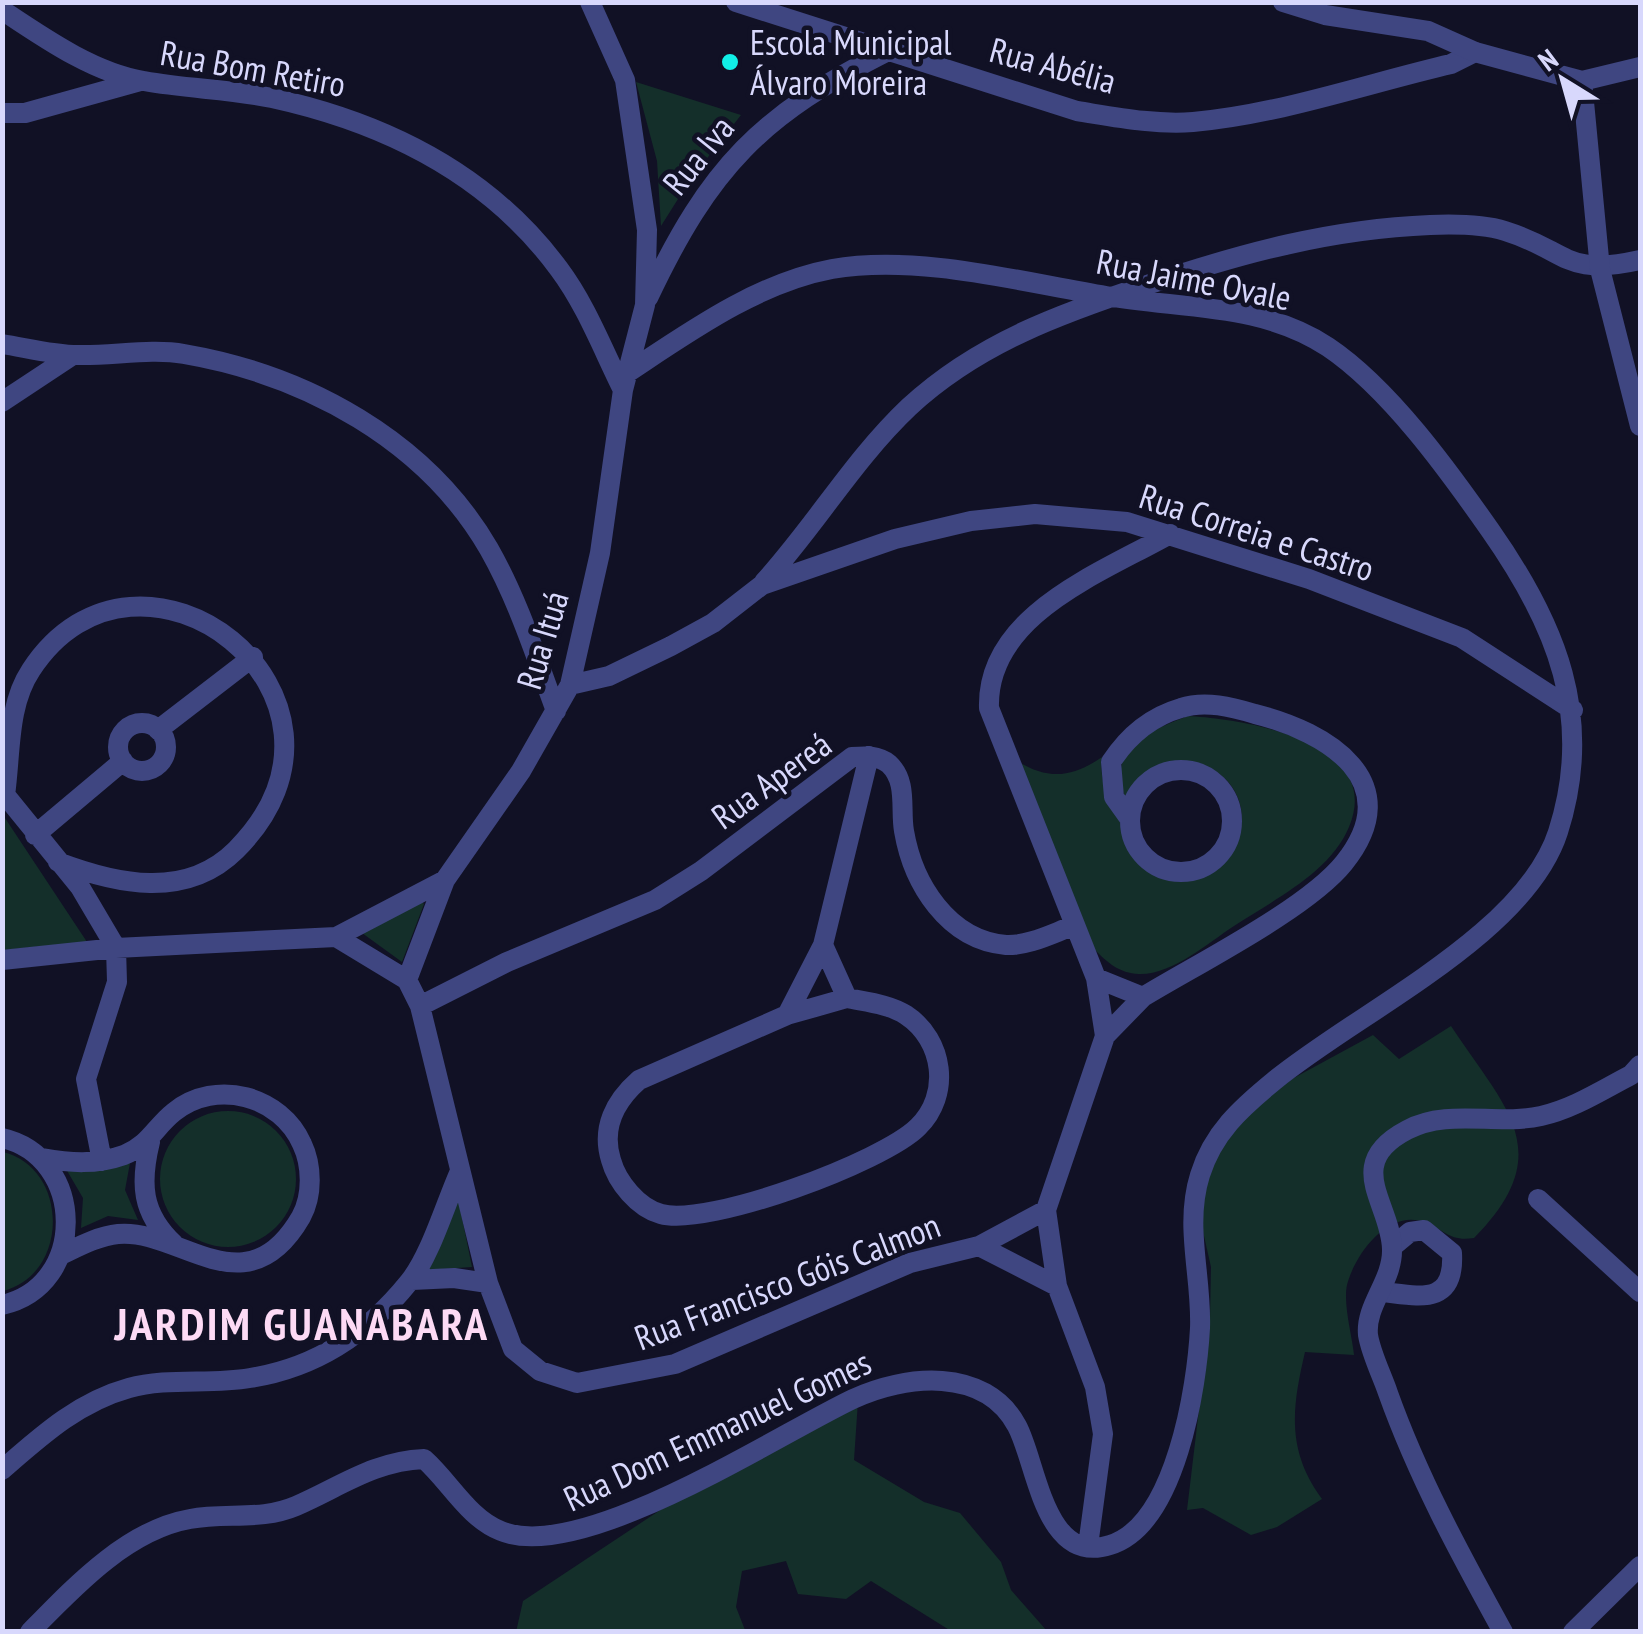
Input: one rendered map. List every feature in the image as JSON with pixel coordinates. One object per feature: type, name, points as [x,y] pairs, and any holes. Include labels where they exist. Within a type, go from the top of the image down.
[{"type":"street","name":"Rua Ituá","points":[[2,960],[116,948],[336,937],[445,880],[556,711],[570,685],[600,553],[625,382],[646,305],[647,230],[625,80],[590,2]]},
{"type":"street","name":"Rua Abélia","points":[[736,2],[1077,111],[1192,122],[1451,64],[1475,52]]},
{"type":"street","points":[[1283,2],[1325,15],[1428,32],[1475,52],[1582,81],[1640,67]]},
{"type":"street","name":"Rua Bom Retiro","points":[[2,10],[85,59],[140,81],[272,98],[374,125],[442,159],[515,220],[560,270],[625,382]]},
{"type":"street","name":"Rua Iva","points":[[646,305],[682,227],[725,166],[755,134],[836,77],[890,50]]},
{"type":"street","points":[[2,113],[25,113],[140,81]]},
{"type":"street","points":[[1582,81],[1600,269],[1640,426]]},
{"type":"street","points":[[762,585],[869,449],[952,371],[1024,329],[1110,297],[1260,248],[1352,230],[1434,225],[1505,231],[1575,264],[1600,269],[1640,260]]},
{"type":"street","name":"Rua Jaime Ovale","points":[[625,382],[709,319],[832,270],[900,267],[1014,277],[1110,297],[1198,306],[1287,324],[1329,348],[1368,379],[1469,500],[1514,565],[1554,644],[1573,710]]},
{"type":"street","points":[[2,344],[73,355],[182,354],[287,381],[353,413],[446,488],[488,548],[521,616],[556,711]]},
{"type":"street","points":[[2,402],[73,355]]},
{"type":"street","name":"Rua Correia e Castro","points":[[570,685],[609,676],[671,646],[713,623],[762,585],[896,540],[971,521],[1035,514],[1127,522],[1310,579],[1462,638],[1573,710]]},
{"type":"street","points":[[1104,1036],[1096,978],[989,708],[988,682],[996,658],[1047,606],[1170,534]]},
{"type":"street","points":[[58,862],[108,881],[152,885],[194,876],[232,853],[262,820],[280,780],[284,736],[278,708],[253,657],[221,631],[183,612],[136,605],[95,616],[58,638],[30,671],[16,705],[4,793],[101,917],[116,948],[117,982],[86,1080],[102,1161]]},
{"type":"street","points":[[158,730],[253,657]]},
{"type":"street","points":[[1130,818],[1136,797],[1147,783],[1162,774],[1184,770],[1216,784],[1227,798],[1232,822],[1229,840],[1215,860],[1200,869],[1176,872],[1159,868],[1139,852],[1130,818],[1114,798],[1111,762],[1144,724],[1183,706],[1222,705],[1316,735],[1361,774],[1369,800],[1364,830],[1345,862],[1318,888],[1142,997],[1104,1036],[1046,1210],[1058,1286],[1096,1387],[1103,1434],[1088,1546],[1109,1546],[1137,1529],[1160,1499],[1177,1460],[1200,1333],[1191,1216],[1212,1143],[1238,1110],[1288,1069],[1462,948],[1501,918],[1538,879],[1558,831],[1573,710]]},
{"type":"street","points":[[148,724],[158,730],[166,749],[158,764],[140,771],[123,761],[119,739],[130,726],[148,724]]},
{"type":"street","points":[[787,1015],[823,945],[869,756]]},
{"type":"street","name":"Rua Apereá","points":[[420,1006],[508,962],[655,900],[701,871],[838,764],[869,756],[887,762],[898,776],[904,832],[923,887],[948,920],[970,935],[1008,945],[1073,926]]},
{"type":"street","points":[[35,834],[123,761]]},
{"type":"street","points":[[336,937],[407,980],[445,880]]},
{"type":"street","points":[[823,945],[847,998]]},
{"type":"street","points":[[1096,978],[1142,997]]},
{"type":"street","name":"Rua Francisco Góis Calmon","points":[[407,980],[420,1006],[488,1283],[513,1349],[540,1372],[577,1383],[675,1364],[910,1263],[979,1246],[1046,1210]]},
{"type":"street","points":[[847,998],[906,1015],[932,1043],[939,1059],[939,1083],[936,1101],[920,1125],[864,1160],[727,1211],[686,1217],[658,1214],[634,1197],[618,1178],[609,1157],[607,1127],[620,1096],[639,1080],[787,1015],[847,998]]},
{"type":"street","points":[[1504,1632],[1453,1542],[1386,1389],[1368,1335],[1371,1310],[1383,1292],[1392,1246],[1373,1188],[1373,1167],[1383,1147],[1406,1130],[1434,1120],[1539,1117],[1637,1072]]},
{"type":"street","points":[[61,1256],[117,1234],[142,1235],[206,1260],[228,1262],[272,1249],[301,1216],[310,1186],[308,1157],[296,1130],[271,1106],[244,1096],[220,1094],[192,1101],[173,1112],[150,1142],[141,1177],[146,1206],[160,1231],[180,1249]]},
{"type":"street","points":[[2,1138],[16,1141],[42,1158],[60,1184],[66,1201],[66,1239],[61,1256],[48,1276],[27,1295],[2,1305]]},
{"type":"street","points":[[42,1158],[102,1161],[150,1142]]},
{"type":"street","points":[[2,1470],[50,1428],[104,1396],[132,1387],[249,1378],[314,1362],[358,1333],[412,1280],[460,1171]]},
{"type":"street","points":[[1538,1199],[1640,1292]]},
{"type":"street","points":[[1383,1292],[1426,1297],[1444,1287],[1453,1268],[1452,1254],[1434,1234],[1424,1230],[1410,1232],[1392,1246]]},
{"type":"street","name":"Rua Francisco Góis Calmon","points":[[979,1246],[1058,1286]]},
{"type":"street","points":[[412,1280],[454,1278],[488,1283]]},
{"type":"street","name":"Rua Dom Emmanuel Gomes","points":[[30,1632],[64,1597],[160,1526],[195,1518],[258,1517],[294,1507],[371,1469],[424,1459],[494,1529],[525,1538],[558,1538],[618,1518],[881,1386],[936,1378],[988,1396],[1009,1413],[1021,1431],[1050,1520],[1068,1537],[1088,1546]]},
{"type":"street","points":[[1573,1632],[1640,1566]]},
{"type":"green space","points":[[636,82],[741,115],[690,180],[661,226],[657,161]]},
{"type":"green space","points":[[1188,716],[1273,730],[1303,740],[1329,755],[1347,774],[1355,798],[1349,827],[1315,872],[1189,957],[1151,973],[1126,972],[1094,949],[1017,761],[1039,771],[1060,774],[1102,757],[1106,790],[1135,858],[1155,876],[1191,880],[1223,861],[1241,828],[1241,809],[1228,781],[1202,765],[1172,762],[1141,777],[1126,800],[1121,782],[1121,766],[1133,744]]},
{"type":"green space","points":[[3,815],[87,942],[3,950]]},
{"type":"green space","points":[[419,899],[424,904],[402,962],[362,933]]},
{"type":"green space","points":[[1451,1026],[1489,1081],[1515,1130],[1518,1154],[1514,1180],[1500,1207],[1474,1238],[1453,1237],[1424,1222],[1398,1222],[1375,1237],[1357,1260],[1346,1293],[1354,1355],[1305,1352],[1297,1392],[1297,1446],[1310,1481],[1322,1499],[1277,1527],[1251,1535],[1203,1508],[1187,1510],[1210,1317],[1211,1267],[1197,1205],[1217,1153],[1251,1111],[1292,1079],[1373,1035],[1399,1059]]},
{"type":"green space","points":[[228,1111],[254,1116],[276,1131],[291,1153],[296,1179],[291,1205],[276,1227],[254,1242],[228,1247],[202,1242],[180,1227],[165,1205],[160,1179],[165,1153],[180,1131],[202,1116]]},
{"type":"green space","points":[[3,1152],[25,1162],[40,1178],[50,1199],[53,1221],[50,1244],[41,1264],[25,1281],[3,1291]]},
{"type":"green space","points":[[130,1163],[125,1190],[138,1220],[108,1216],[81,1228],[83,1198],[66,1169]]},
{"type":"green space","points":[[458,1198],[472,1267],[427,1270]]},
{"type":"green space","points":[[858,1401],[854,1460],[924,1502],[960,1513],[1001,1562],[1011,1590],[1047,1631],[951,1631],[871,1581],[846,1599],[798,1594],[786,1561],[742,1571],[736,1607],[745,1630],[516,1632],[523,1601],[683,1495]]},
{"type":"place","name":"Escola Municipal Álvaro Moreira","points":[[730,62]]},
{"type":"district","name":"JARDIM GUANABARA","points":[[302,1323]]}]
